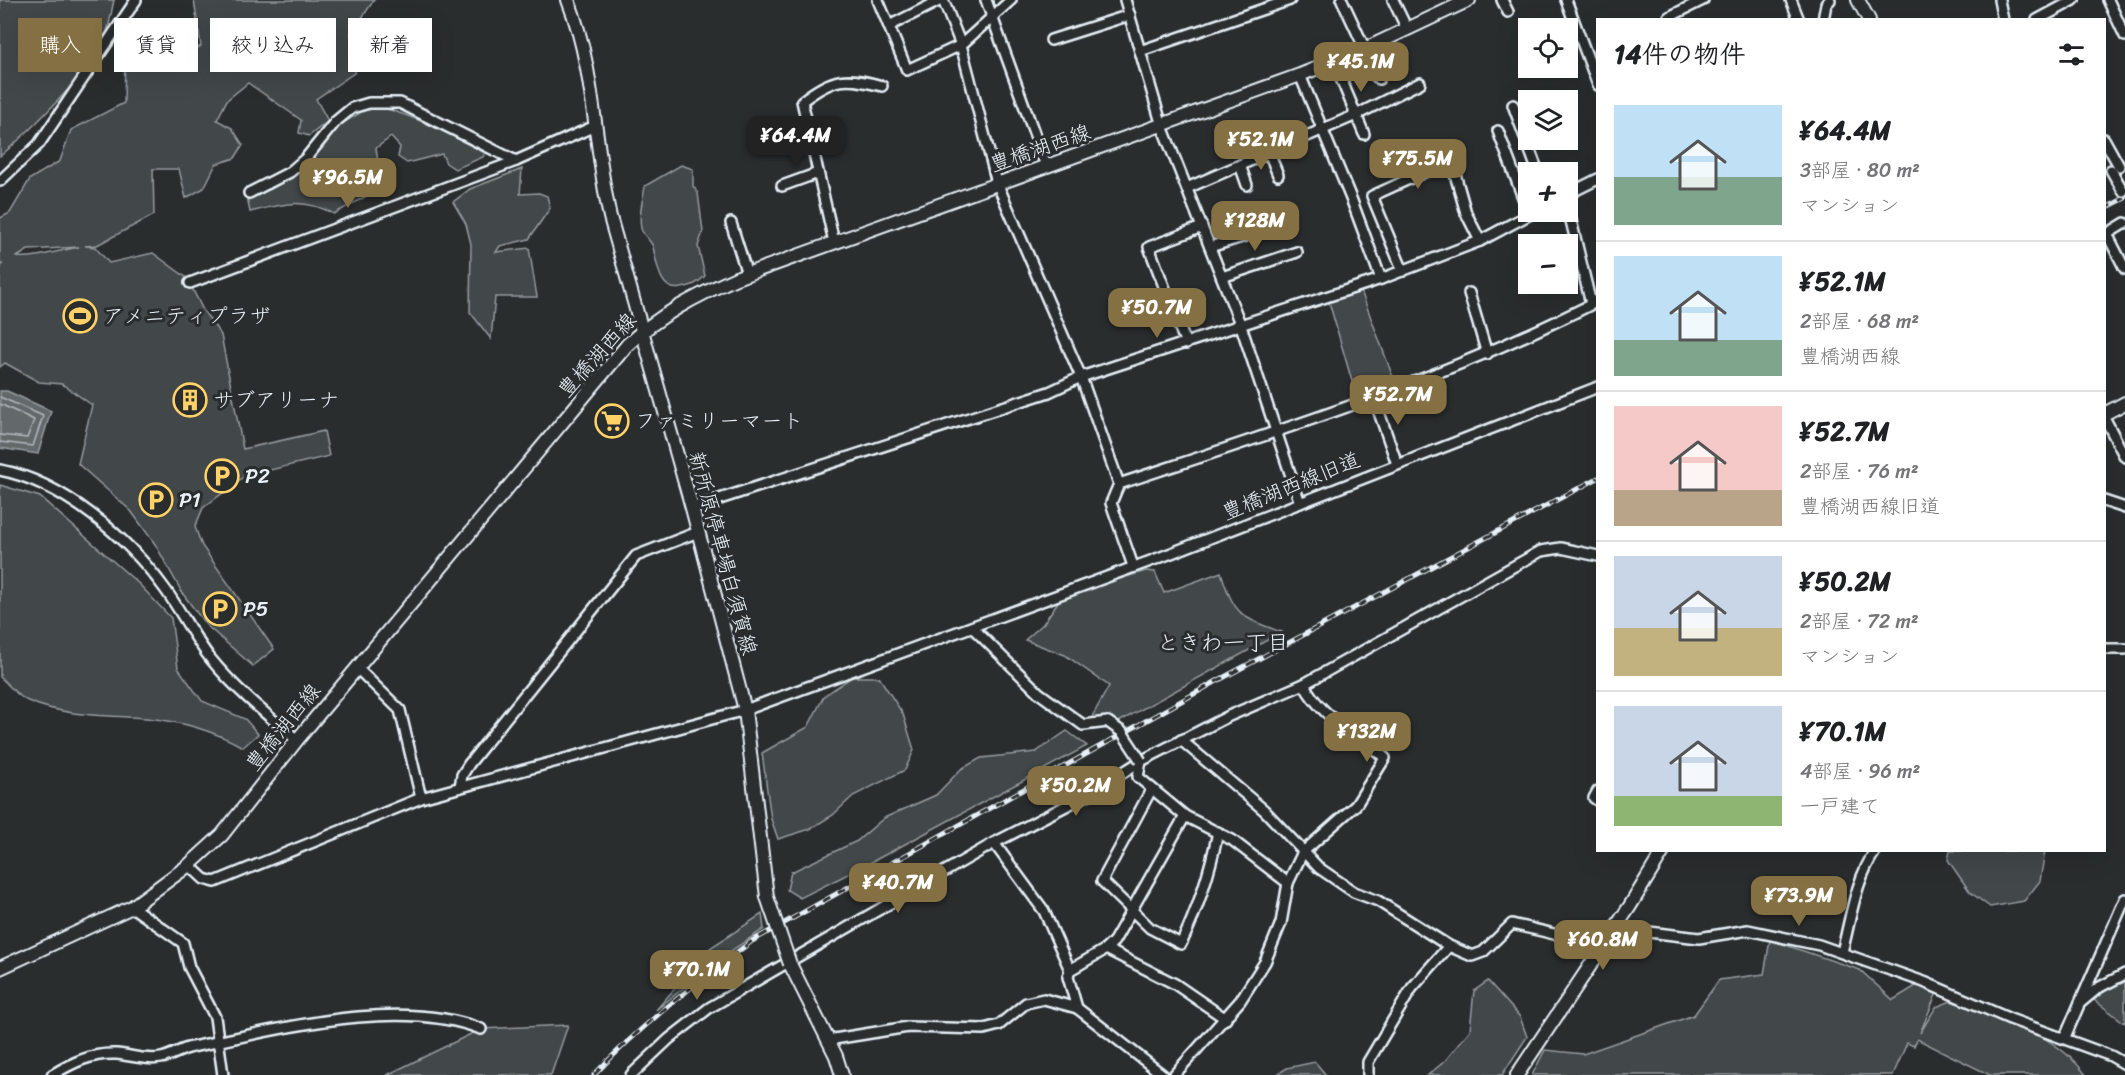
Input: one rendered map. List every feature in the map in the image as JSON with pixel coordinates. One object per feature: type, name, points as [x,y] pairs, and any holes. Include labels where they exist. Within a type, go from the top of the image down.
[{"type":"main road","name":"新所原停車場白須賀線","points":[[568,0],[578,30],[595,126],[599,169],[610,217],[692,508],[745,710],[767,897],[789,964],[828,1040],[842,1075]]},
{"type":"main road","name":"豊橋湖西線","points":[[0,968],[132,907],[189,865],[222,835],[357,668],[627,345],[643,330],[696,296],[747,274],[1300,75],[1364,50],[1469,0]]},
{"type":"main road","points":[[1858,0],[1868,18]]},
{"type":"main road","points":[[2106,414],[2125,403]]},
{"type":"main road","points":[[1517,1075],[1615,928],[1660,852]]},
{"type":"street","points":[[0,181],[39,144],[136,0]]},
{"type":"street","points":[[878,0],[907,70],[961,45],[1011,0]]},
{"type":"street","points":[[889,26],[942,0],[961,45],[997,183],[1081,377],[1119,484],[1111,503],[1133,566]]},
{"type":"street","points":[[986,0],[1046,166]]},
{"type":"street","points":[[1125,0],[1162,126],[1241,326],[1300,502]]},
{"type":"street","points":[[1140,51],[1290,0]]},
{"type":"street","points":[[1342,0],[1372,74],[1379,79]]},
{"type":"street","points":[[1393,0],[1407,29]]},
{"type":"street","points":[[1502,0],[1508,12]]},
{"type":"street","points":[[1566,0],[1593,56],[1596,73]]},
{"type":"street","points":[[1669,18],[1703,0]]},
{"type":"street","points":[[1791,0],[1798,18]]},
{"type":"street","points":[[1823,18],[1826,4],[1830,0]]},
{"type":"street","points":[[1999,0],[2003,18]]},
{"type":"street","points":[[2041,18],[2074,0]]},
{"type":"street","points":[[2108,0],[2125,36]]},
{"type":"street","points":[[1051,40],[1130,15]]},
{"type":"street","points":[[1334,62],[1364,134]]},
{"type":"street","points":[[1300,75],[1381,279]]},
{"type":"street","points":[[834,242],[802,101],[822,86],[853,78],[882,86]]},
{"type":"street","points":[[1187,188],[1356,115],[1420,83]]},
{"type":"street","points":[[249,193],[290,172],[306,158],[335,122],[352,108],[369,103],[400,104],[516,161]]},
{"type":"street","points":[[1513,105],[1534,162]]},
{"type":"street","points":[[190,283],[516,161],[595,126]]},
{"type":"street","points":[[1498,131],[1518,182]]},
{"type":"street","points":[[2106,144],[2123,191]]},
{"type":"street","points":[[1269,152],[1278,175]]},
{"type":"street","points":[[1403,271],[1372,196],[1451,160],[1466,213],[1480,241]]},
{"type":"street","points":[[1240,165],[1247,185]]},
{"type":"street","points":[[782,186],[818,173]]},
{"type":"street","points":[[1578,189],[1596,180]]},
{"type":"street","points":[[692,508],[1049,392],[1081,377],[1381,279],[1480,241],[1518,219]]},
{"type":"street","points":[[1119,484],[1374,398],[1487,354],[1594,302],[1572,222]]},
{"type":"street","points":[[731,223],[747,274]]},
{"type":"street","points":[[2125,223],[2106,234],[2125,269]]},
{"type":"street","points":[[1186,344],[1149,247],[1202,227]]},
{"type":"street","points":[[1210,247],[1258,232]]},
{"type":"street","points":[[1222,277],[1297,252]]},
{"type":"street","points":[[1469,294],[1487,354]]},
{"type":"street","name":"豊橋湖西線旧道","points":[[189,865],[204,879],[215,882],[421,798],[745,710],[972,627],[1596,388]]},
{"type":"street","points":[[1374,398],[1397,464]]},
{"type":"street","points":[[2106,419],[2125,457]]},
{"type":"street","points":[[0,470],[50,489],[103,522],[144,562],[166,590],[210,658],[247,698],[297,740]]},
{"type":"street","points":[[2106,502],[2125,508]]},
{"type":"street","points":[[459,787],[462,775],[469,764],[636,556],[698,532]]},
{"type":"street","points":[[631,1075],[669,1039],[710,1008],[994,843],[1072,804],[1141,761],[1181,740],[1304,684],[1541,551],[1561,548],[1596,556]]},
{"type":"street","points":[[972,627],[1038,693],[1083,725],[1095,726],[1108,722],[1122,732],[1141,761],[1138,777],[1151,790],[1185,816],[1218,831],[1288,883]]},
{"type":"street","points":[[2106,649],[2125,649]]},
{"type":"street","points":[[357,668],[400,710],[421,798]]},
{"type":"street","points":[[1174,1075],[1226,1019],[1265,962],[1281,923],[1288,883],[1303,852],[1356,805],[1385,758],[1324,712],[1309,696],[1304,684]]},
{"type":"street","points":[[1181,740],[1264,810],[1319,868],[1354,892],[1378,901],[1449,946],[1472,956],[1483,952],[1512,924],[1560,934],[1581,941],[1598,952]]},
{"type":"street","points":[[1151,790],[1102,881],[1150,928],[1181,944],[1196,913],[1209,873],[1218,831]]},
{"type":"street","points":[[1070,970],[1106,949],[1131,911],[1185,816]]},
{"type":"street","points":[[994,843],[1044,911],[1070,970],[1068,977],[1077,1008]]},
{"type":"street","points":[[1842,952],[1857,887],[1875,852]]},
{"type":"street","points":[[2065,1037],[2125,899]]},
{"type":"street","points":[[132,907],[183,943],[189,967],[215,1017],[223,1075]]},
{"type":"street","points":[[1615,928],[1699,938],[1748,930],[1842,952],[1924,982],[2010,1020],[2065,1037],[2125,1064]]},
{"type":"street","points":[[1368,1075],[1368,1062],[1412,988],[1449,946]]},
{"type":"street","points":[[1106,949],[1175,984],[1226,1019]]},
{"type":"street","points":[[2080,1003],[2098,988],[2125,974]]},
{"type":"street","points":[[828,1040],[908,1027],[984,1029],[999,1025],[1026,1003],[1044,999],[1077,1008],[1163,1075]]},
{"type":"street","points":[[52,1075],[75,1061],[98,1055],[162,1058],[189,1047],[220,1043],[329,1020],[366,1017],[437,1017],[458,1020],[481,1029]]},
{"type":"shaded area","points":[[0,0],[114,0],[109,26],[102,44],[102,18],[18,18],[18,72],[83,72],[57,102],[0,156]]},
{"type":"shaded area","points":[[194,0],[374,0],[362,18],[348,18],[348,72],[355,72],[316,99],[328,121],[309,136],[299,133],[301,120],[248,83],[227,100],[217,120],[232,128],[243,145],[235,158],[216,164],[204,188],[186,198],[179,169],[153,169],[154,215],[97,245],[85,246],[95,247],[109,263],[153,253],[187,278],[203,310],[221,335],[243,449],[324,431],[329,456],[245,476],[203,508],[195,527],[202,546],[274,649],[253,666],[206,625],[183,594],[155,544],[131,511],[78,464],[92,405],[62,384],[39,382],[5,363],[0,367],[0,272],[2,264],[0,265],[0,218],[10,213],[30,179],[60,161],[71,130],[124,103],[125,72],[198,72],[198,48],[201,46]],"holes":[[[79,247],[40,256],[17,257],[28,250]]]},
{"type":"shaded area","points":[[383,108],[448,133],[485,153],[483,157],[455,169],[446,163],[442,154],[407,163],[398,157],[400,147],[391,137],[376,148],[379,170],[374,192],[334,214],[312,205],[302,204],[283,205],[250,212],[247,197],[271,189],[303,169],[336,127],[365,110]]},
{"type":"shaded area","points":[[681,165],[693,169],[693,186],[698,193],[703,232],[698,246],[705,276],[697,283],[674,288],[668,286],[660,275],[652,244],[642,231],[640,218],[645,186]]},
{"type":"shaded area","points":[[522,169],[520,194],[539,193],[547,196],[550,208],[529,239],[500,246],[496,252],[529,248],[537,297],[495,297],[491,339],[470,312],[471,244],[466,224],[453,202],[470,189]]},
{"type":"shaded area","points":[[1361,291],[1397,388],[1358,402],[1329,302]]},
{"type":"shaded area","points":[[0,485],[40,497],[139,584],[171,618],[178,668],[202,701],[245,719],[258,734],[243,747],[208,732],[171,722],[57,710],[28,701],[13,690],[0,677]]},
{"type":"shaded area","points":[[1146,571],[1155,572],[1164,593],[1221,572],[1230,598],[1241,613],[1257,623],[1282,632],[1115,724],[1088,724],[1109,686],[1065,655],[1025,640],[1043,624],[1062,596]]},
{"type":"shaded area","points":[[852,677],[879,677],[903,714],[914,750],[905,770],[853,796],[833,815],[810,829],[778,839],[771,819],[762,753],[808,727],[824,696]]},
{"type":"shaded area","points":[[1067,731],[1087,746],[800,898],[787,890],[791,872],[857,841],[884,818],[936,795],[961,769],[981,758],[1036,752]]},
{"type":"shaded area","points":[[1950,852],[2045,852],[2040,881],[2024,901],[1990,907],[1970,892],[1948,860]]},
{"type":"shaded area","points":[[762,914],[764,929],[726,954],[656,1010],[710,948]]},
{"type":"shaded area","points":[[1770,940],[1860,970],[1893,1000],[1919,984],[1938,990],[1920,1033],[1936,1007],[1951,1001],[2025,1028],[2042,1037],[2058,1047],[2086,1075],[1990,1075],[1917,1039],[1914,1046],[1907,1043],[1893,1075],[1532,1075],[1545,1050],[1583,1054],[1694,1015],[1719,980],[1764,974]]},
{"type":"shaded area","points":[[1488,981],[1520,1017],[1527,1037],[1502,1075],[1428,1075],[1445,1061],[1470,1030],[1474,991]]},
{"type":"shaded area","points":[[2125,982],[2125,1023],[2094,1000],[2108,989]]},
{"type":"shaded area","points":[[568,1025],[551,1075],[387,1075],[481,1029]]},
{"type":"shaded area","points":[[1315,1062],[1326,1075],[1276,1075],[1287,1068]]},
{"type":"water","points":[[0,391],[7,391],[51,411],[38,454],[0,448]]},
{"type":"railway","points":[[2106,208],[2125,198]]},
{"type":"railway","points":[[594,1075],[650,1021],[752,941],[1217,681],[1596,479]]},
{"type":"place","name":"アメニティプラザ","points":[[80,316]]},
{"type":"place","name":"サブアリーナ","points":[[190,400]]},
{"type":"place","name":"ファミリーマート","points":[[612,421]]},
{"type":"place","name":"P2","points":[[222,476]]},
{"type":"place","name":"P1","points":[[156,500]]},
{"type":"place","name":"P5","points":[[220,609]]},
{"type":"district","name":"ときわ一丁目","points":[[1223,642]]}]
